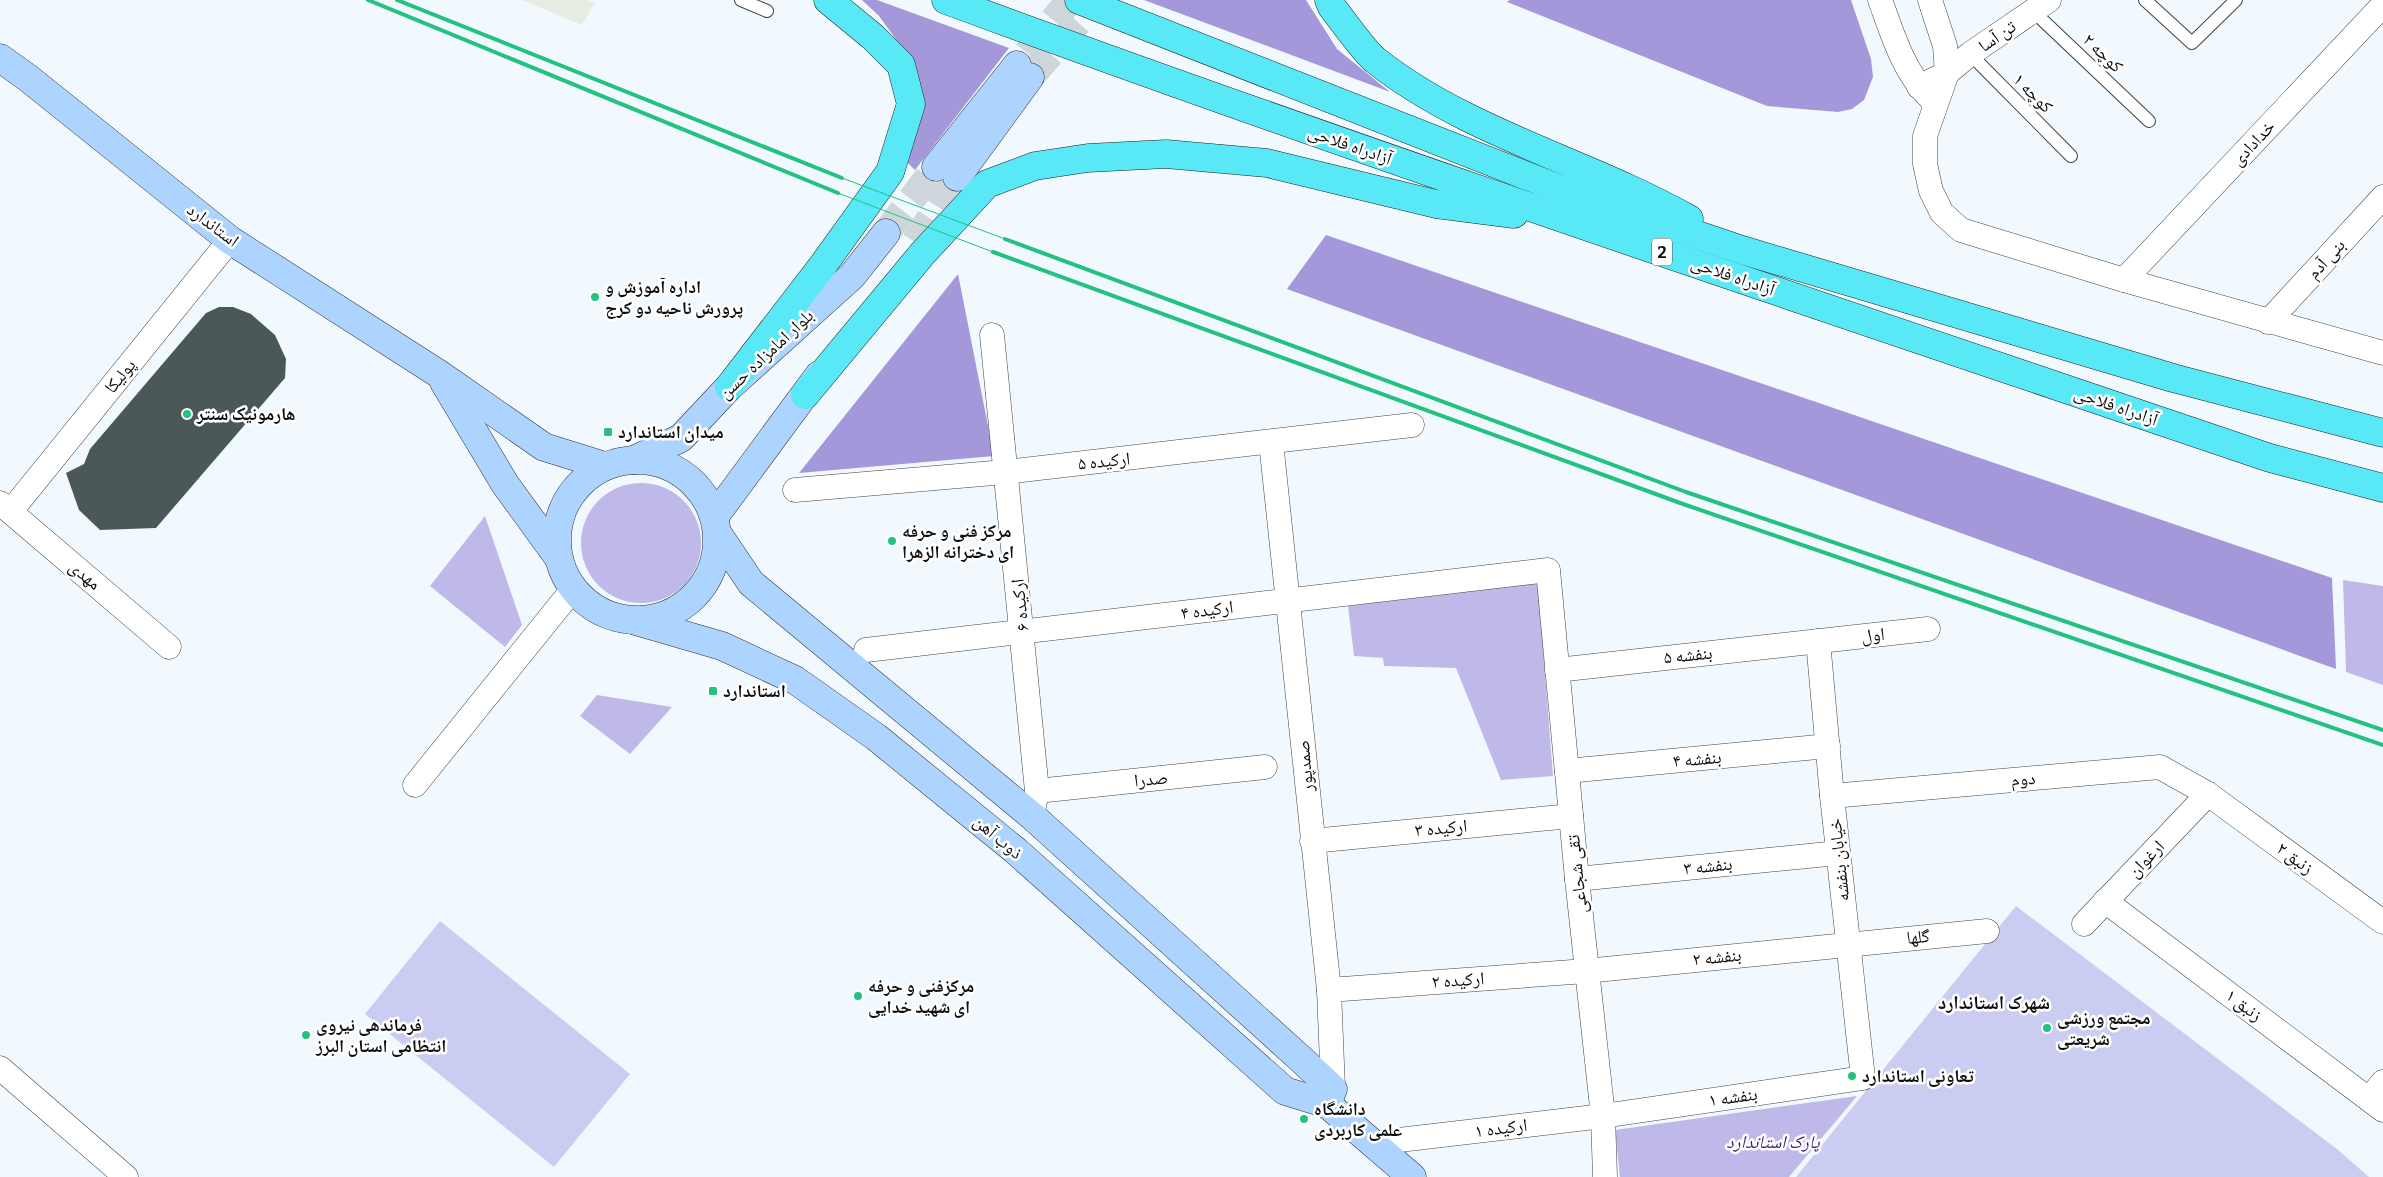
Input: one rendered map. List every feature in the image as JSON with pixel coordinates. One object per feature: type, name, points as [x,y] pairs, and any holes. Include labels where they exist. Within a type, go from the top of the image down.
[{"type":"highway","points":[[729,387],[823,265],[890,172],[911,104],[901,65],[873,37],[828,0]]},
{"type":"highway","name":"آزادراه فلاحی","points":[[946,0],[1201,94],[1569,220],[2270,458],[2383,488]]},
{"type":"highway","name":"آزادراه فلاحی","points":[[1079,0],[1555,187],[1742,250],[2173,378],[2383,433]]},
{"type":"highway","points":[[1329,0],[1332,7],[1374,59],[1430,97],[1517,140],[1652,198],[1742,250]]},
{"type":"highway","points":[[805,395],[924,253],[987,184],[1035,166],[1088,158],[1166,154],[1267,163],[1436,204],[1569,220]]},
{"type":"main road","name":"استاندارد","points":[[0,58],[28,78],[230,240],[439,374],[544,448],[605,466]]},
{"type":"main road","points":[[947,172],[1025,70]]},
{"type":"main road","name":"بلوار امامزاده حسن","points":[[634,460],[681,438],[729,387],[852,276],[886,233]]},
{"type":"main road","points":[[716,525],[856,321],[915,242]]},
{"type":"main road","name":"استاندارد","points":[[439,374],[505,484],[558,558]]},
{"type":"main road","points":[[634,460],[660,463],[684,474],[703,493],[716,525],[716,560],[705,585],[686,604],[662,617],[636,621],[609,616],[586,603],[568,583],[558,558],[557,530],[565,504],[582,481],[605,466],[634,460]]},
{"type":"main road","name":"ذوب آهن","points":[[716,525],[751,583],[1034,803],[1412,1177]]},
{"type":"main road","name":"ذوب آهن","points":[[636,621],[722,646],[795,680],[876,737],[1016,851],[1285,1091],[1330,1097]]},
{"type":"main road","points":[[1016,851],[1034,803]]},
{"type":"street","points":[[1880,0],[1902,60],[1918,87],[1936,105]]},
{"type":"street","points":[[1930,0],[1945,46],[1947,73],[1925,136],[1925,164],[1931,191],[1942,213],[1961,230],[2268,322],[2383,353]]},
{"type":"street","name":"خدادادی","points":[[2124,280],[2383,5]]},
{"type":"street","name":"تن آسا","points":[[1918,87],[1947,73],[1970,54],[2041,6]]},
{"type":"street","name":"بنی آدم","points":[[2268,322],[2383,197]]},
{"type":"street","name":"پولیکا","points":[[5,507],[230,240]]},
{"type":"street","name":"ارکیده ۶","points":[[992,335],[1022,632],[1034,803]]},
{"type":"street","name":"ارکیده ۵","points":[[795,490],[1005,472],[1412,425]]},
{"type":"street","name":"صمدپور","points":[[1272,442],[1329,990],[1330,1097]]},
{"type":"street","name":"مهدی","points":[[5,507],[169,647]]},
{"type":"street","name":"ارکیده ۴","points":[[866,650],[1548,570]]},
{"type":"street","name":"تقی شجاعی","points":[[1548,570],[1586,971],[1603,1116],[1605,1177]]},
{"type":"street","points":[[415,785],[573,588]]},
{"type":"street","name":"اول","points":[[1818,641],[1928,629]]},
{"type":"street","name":"بنفشه ۵","points":[[1557,670],[1818,641]]},
{"type":"street","name":"خیابان بنفشه","points":[[1818,641],[1832,796],[1863,1078]]},
{"type":"street","name":"بنفشه ۴","points":[[1567,771],[1828,746]]},
{"type":"street","name":"صدرا","points":[[1034,803],[1265,767]]},
{"type":"street","name":"دوم","points":[[1832,796],[2160,768],[2208,794]]},
{"type":"street","name":"ارغوان","points":[[2084,924],[2208,794]]},
{"type":"street","name":"زنبق ۲","points":[[2208,794],[2383,922]]},
{"type":"street","name":"ارکیده ۳","points":[[1312,841],[1571,816]]},
{"type":"street","name":"بنفشه ۳","points":[[1577,879],[1838,853]]},
{"type":"street","name":"زنبق ۱","points":[[2105,901],[2378,1097]]},
{"type":"street","name":"گلها","points":[[1848,943],[1987,931]]},
{"type":"street","name":"بنفشه ۲","points":[[1586,971],[1848,943]]},
{"type":"street","name":"ارکیده ۲","points":[[1329,990],[1586,971]]},
{"type":"street","points":[[0,1068],[126,1177]]},
{"type":"street","name":"بنفشه ۱","points":[[1603,1116],[1863,1078]]},
{"type":"street","name":"ارکیده ۱","points":[[1399,1140],[1603,1116]]},
{"type":"lane","points":[[741,0],[767,11]]},
{"type":"lane","points":[[2145,0],[2192,43],[2236,0]]},
{"type":"lane","name":"کوچه ۲","points":[[2041,6],[2149,121]]},
{"type":"lane","name":"کوچه ۱","points":[[1970,54],[2071,156]]},
{"type":"shaded area","points":[[522,0],[587,0],[595,3],[582,25]]},
{"type":"shaded area","points":[[862,0],[877,0],[1009,48],[915,170],[907,162],[911,60],[879,16]]},
{"type":"shaded area","points":[[1144,0],[1306,0],[1337,49],[1390,92]]},
{"type":"shaded area","points":[[1510,0],[1851,0],[1871,59],[1873,77],[1864,100],[1852,109],[1838,112],[1767,106],[1507,2]]},
{"type":"shaded area","points":[[1326,235],[2332,578],[2336,669],[1287,289]]},
{"type":"shaded area","points":[[958,274],[994,456],[799,473]]},
{"type":"shaded area","name":"مجتمع ورزشی شریعتی","points":[[2016,906],[2337,1149],[2369,1177],[1796,1177]]},
{"type":"shaded area","points":[[440,921],[630,1074],[554,1167],[365,1014]]},
{"type":"green space","points":[[641,483],[653,484],[664,488],[674,493],[683,501],[691,510],[696,520],[700,531],[700,555],[696,566],[691,576],[683,585],[674,593],[664,598],[653,602],[641,603],[629,602],[618,598],[608,593],[599,585],[591,576],[586,566],[582,555],[581,543],[582,531],[586,520],[591,510],[599,501],[608,493],[618,488],[629,484]]},
{"type":"green space","points":[[485,516],[522,625],[505,647],[430,586]]},
{"type":"green space","points":[[2343,580],[2383,586],[2383,685],[2346,672]]},
{"type":"green space","points":[[1538,583],[1553,776],[1501,780],[1456,668],[1384,666],[1383,658],[1354,656],[1348,606]]},
{"type":"green space","points":[[597,695],[672,707],[630,754],[580,716]]},
{"type":"green space","name":"پارک استاندارد","points":[[1857,1096],[1789,1177],[1620,1177],[1615,1130]]},
{"type":"building","name":"هارمونیک سنتر","points":[[219,307],[233,307],[251,314],[275,335],[286,359],[285,378],[156,528],[100,530],[79,510],[66,473],[84,464],[90,449],[206,313]]},
{"type":"tunnel","points":[[1027,53],[1070,0]]},
{"type":"tunnel","points":[[1032,75],[1098,0]]},
{"type":"tunnel","points":[[886,233],[936,167]]},
{"type":"tunnel","points":[[915,242],[957,177]]},
{"type":"tram line","points":[[842,178],[1005,239]]},
{"type":"tram line","points":[[838,193],[993,252]]},
{"type":"railway","points":[[368,0],[838,193]]},
{"type":"railway","points":[[397,0],[842,178]]},
{"type":"railway","points":[[1005,239],[1686,492],[2383,730]]},
{"type":"railway","points":[[993,252],[1683,504],[2383,745]]},
{"type":"place","name":"اداره آموزش و پرورش ناحیه دو کرج","points":[[595,297]]},
{"type":"place","name":"هارمونیک سنتر","points":[[187,414]]},
{"type":"place","name":"میدان استاندارد","points":[[608,432]]},
{"type":"place","name":"مرکز فنی و حرفه ای دخترانه الزهرا","points":[[892,541]]},
{"type":"place","name":"استاندارد","points":[[713,691]]},
{"type":"place","name":"مرکزفنی و حرفه ای شهید خدایی","points":[[858,996]]},
{"type":"place","name":"مجتمع ورزشی شریعتی","points":[[2047,1028]]},
{"type":"place","name":"فرماندهی نیروی انتظامی استان البرز","points":[[306,1035]]},
{"type":"place","name":"تعاونی استاندارد","points":[[1852,1076]]},
{"type":"place","name":"دانشگاه علمی کاربردی","points":[[1304,1119]]},
{"type":"district","name":"شهرک استاندارد","points":[[1994,1002]]}]
